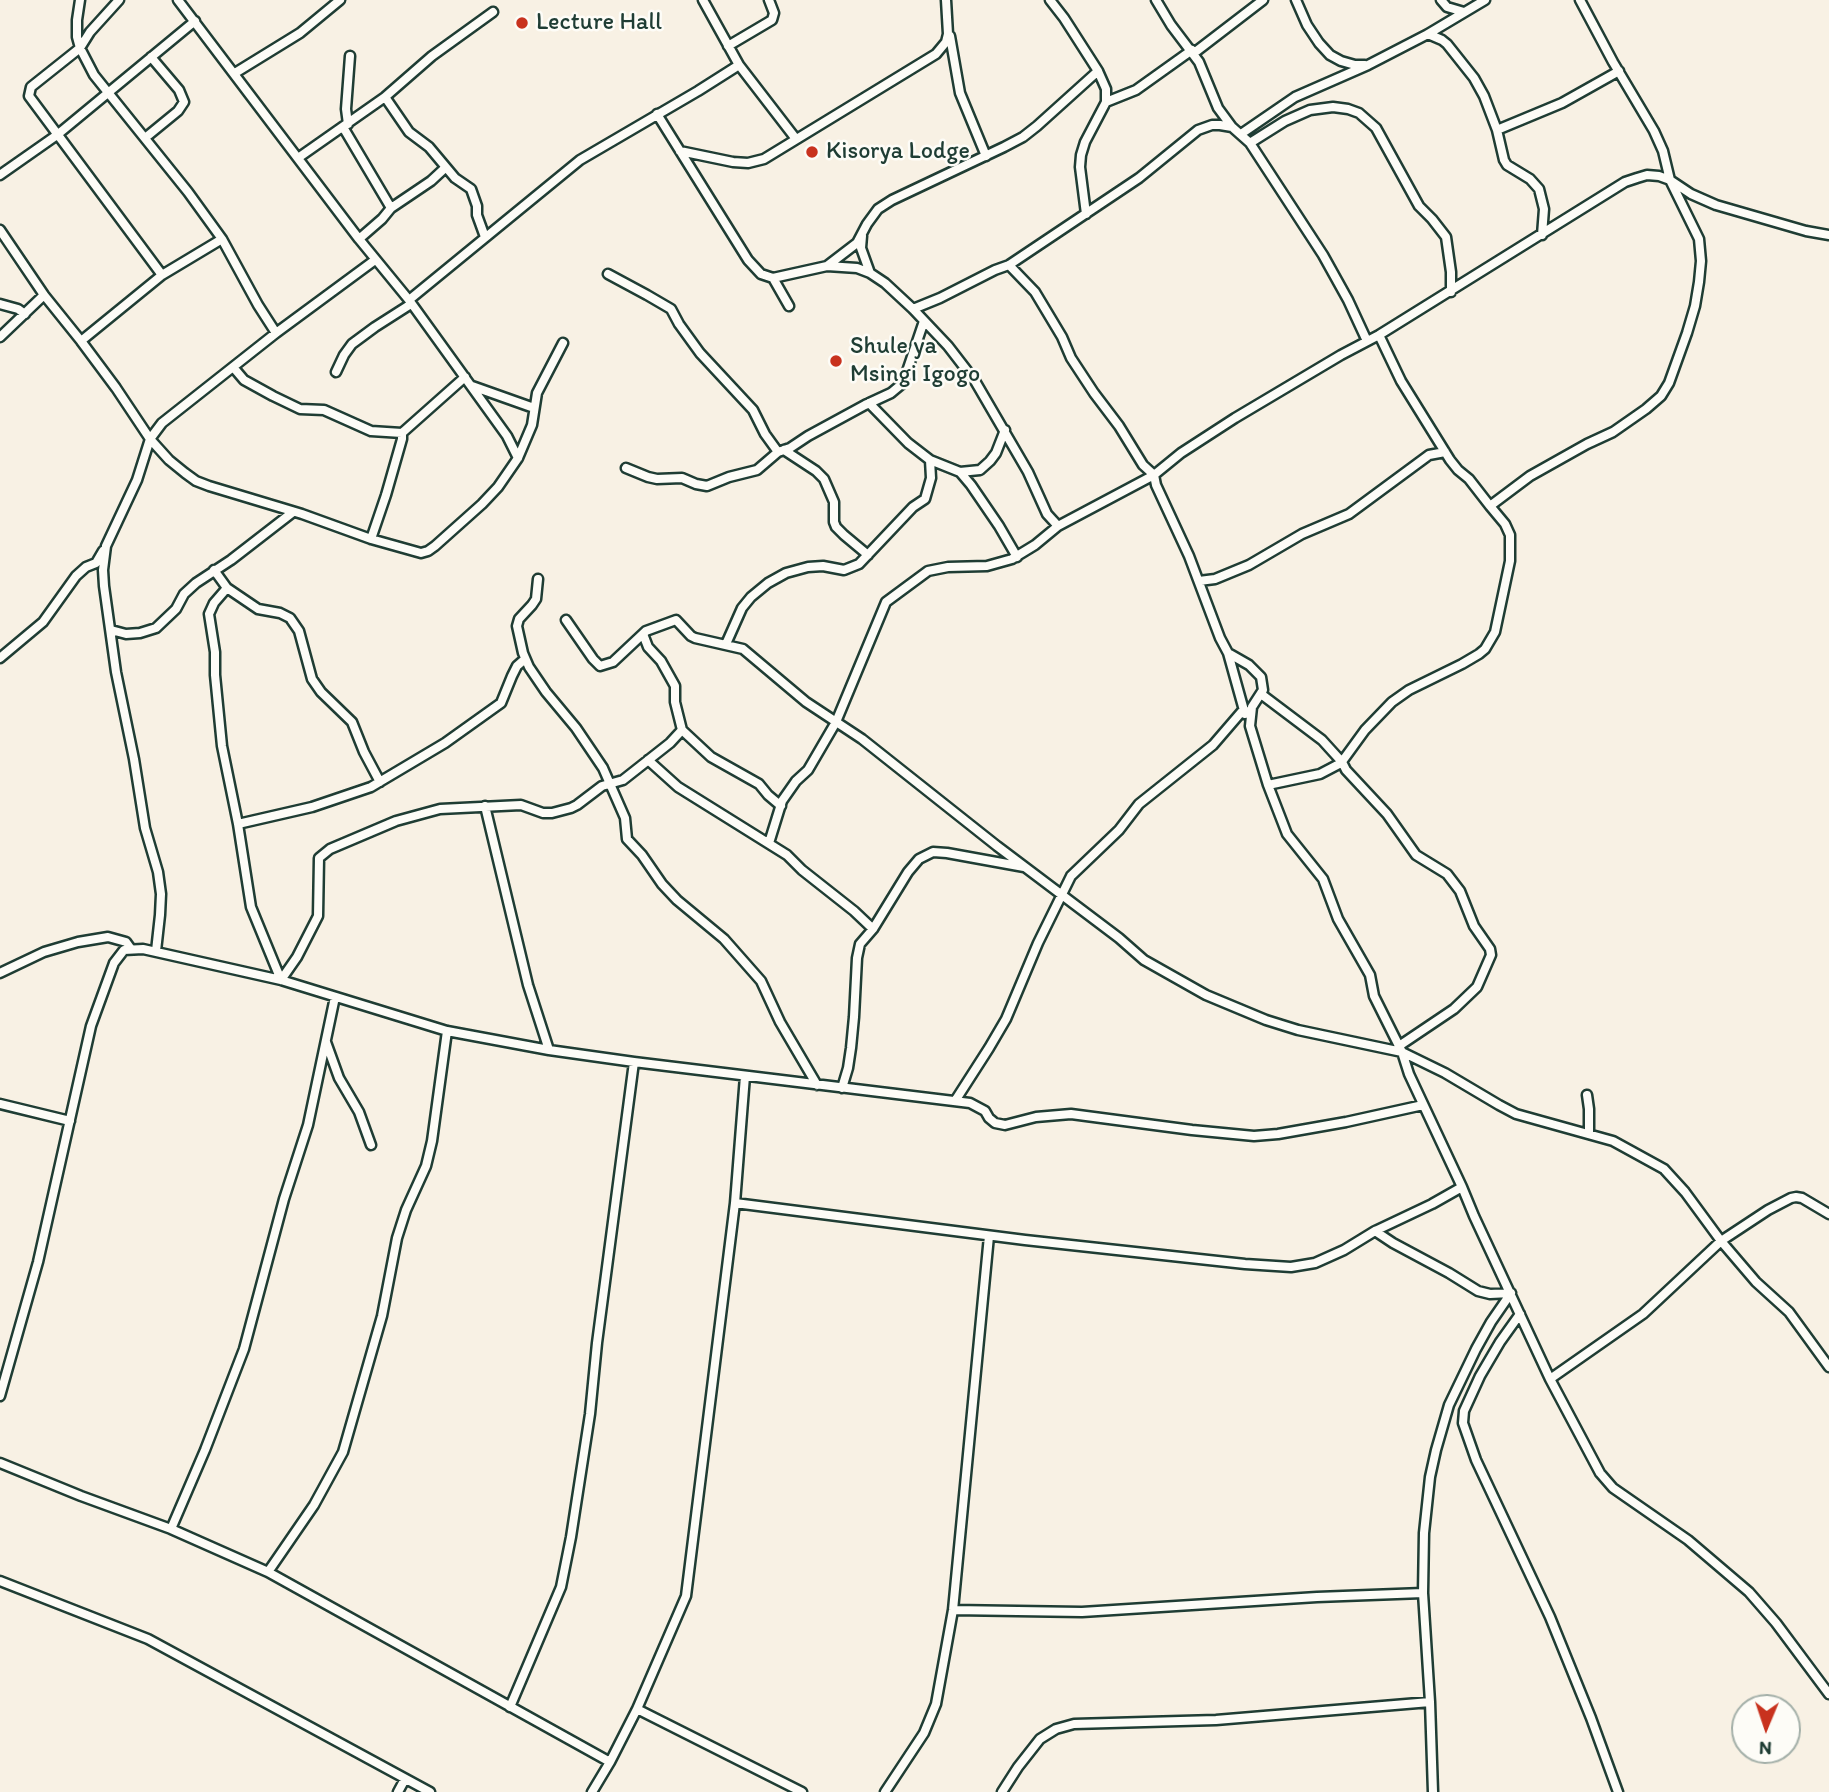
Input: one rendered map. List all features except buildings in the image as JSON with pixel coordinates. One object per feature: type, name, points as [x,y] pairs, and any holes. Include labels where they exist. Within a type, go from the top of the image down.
[{"type":"street","points":[[80,0],[77,37],[94,75],[188,192],[222,239],[276,333]]},
{"type":"street","points":[[119,0],[90,32],[80,48],[31,87],[29,96],[162,275]]},
{"type":"street","points":[[178,0],[375,260],[410,302],[507,436],[518,458]]},
{"type":"street","points":[[235,73],[300,33],[328,4],[340,0]]},
{"type":"street","points":[[703,0],[739,65],[796,139]]},
{"type":"street","points":[[727,46],[772,20],[775,13],[769,0]]},
{"type":"street","points":[[946,0],[960,93],[986,156]]},
{"type":"street","points":[[1050,0],[1098,71],[1106,89],[1106,103],[1080,155],[1086,214]]},
{"type":"street","points":[[1156,0],[1171,25],[1193,51],[1218,108],[1232,127],[1250,143],[1323,255],[1367,341]]},
{"type":"street","points":[[1106,103],[1136,90],[1264,0]]},
{"type":"street","points":[[1296,0],[1307,25],[1330,55],[1355,65],[1368,65]]},
{"type":"street","points":[[1441,0],[1447,7],[1464,12]]},
{"type":"street","points":[[1241,134],[1295,97],[1368,65],[1485,0]]},
{"type":"street","points":[[1490,506],[1530,476],[1613,432],[1661,396],[1669,383],[1695,306],[1701,261],[1699,239],[1670,180],[1660,144],[1580,0]]},
{"type":"street","points":[[298,158],[385,97],[432,56],[493,12]]},
{"type":"street","points":[[0,175],[57,135],[195,22]]},
{"type":"street","points":[[680,151],[733,162],[748,163],[764,159],[936,54],[946,41],[948,26]]},
{"type":"street","points":[[1427,34],[1447,44],[1474,78],[1497,130],[1504,160],[1539,189],[1544,209],[1542,235]]},
{"type":"street","points":[[350,56],[345,125],[391,208]]},
{"type":"street","points":[[145,138],[178,111],[184,102],[179,90],[151,57]]},
{"type":"street","points":[[336,372],[352,345],[410,302],[580,160],[739,65]]},
{"type":"street","points":[[827,266],[857,243],[878,209],[1004,147],[1037,127],[1098,71]]},
{"type":"street","points":[[1497,130],[1562,103],[1619,71]]},
{"type":"street","points":[[385,97],[403,124],[429,148],[454,178],[471,189],[485,237]]},
{"type":"street","points":[[1250,143],[1310,110],[1333,107],[1359,113],[1376,128],[1419,206],[1446,237],[1451,292]]},
{"type":"street","points":[[657,114],[748,260],[761,274],[773,278],[827,266],[857,268],[885,283],[913,309],[948,346],[975,381],[1028,472],[1047,514],[1058,526]]},
{"type":"street","points":[[913,309],[1009,265],[1139,178],[1198,130],[1212,125],[1232,127]]},
{"type":"street","points":[[359,239],[391,208],[431,181],[445,168]]},
{"type":"street","points":[[769,843],[782,801],[808,769],[836,722],[886,602],[928,571],[948,567],[987,566],[1017,557],[1058,526],[1154,475],[1181,453],[1235,418],[1451,292],[1625,182],[1659,176],[1716,205],[1829,235]]},
{"type":"street","points":[[0,230],[44,295],[116,388],[150,439],[169,460],[196,481],[421,553],[428,551],[482,504],[498,487],[518,458],[532,425],[537,393],[563,343]]},
{"type":"street","points":[[862,233],[861,248],[870,273]]},
{"type":"street","points":[[81,341],[162,275],[222,239]]},
{"type":"street","points":[[0,658],[43,622],[76,576],[86,567],[96,564],[133,488],[150,439],[162,423],[276,333],[375,260]]},
{"type":"street","points":[[1009,265],[1035,292],[1094,393],[1119,426],[1143,465],[1154,475],[1228,653],[1268,785],[1287,834],[1323,879],[1338,919],[1370,975],[1374,996],[1401,1049],[1409,1074],[1479,1227],[1550,1379],[1600,1473],[1613,1488],[1688,1540],[1749,1592],[1776,1623],[1829,1694]]},
{"type":"street","points":[[608,274],[671,309],[700,353],[753,410],[765,434],[781,451],[816,471],[824,479],[834,502],[836,527],[868,555]]},
{"type":"street","points":[[773,278],[789,306]]},
{"type":"street","points":[[0,337],[44,295]]},
{"type":"street","points":[[0,304],[25,314]]},
{"type":"street","points":[[626,468],[657,479],[682,478],[707,486],[757,470],[781,451],[891,393],[903,383],[924,321]]},
{"type":"street","points":[[1268,785],[1320,774],[1342,762],[1365,730],[1392,702],[1479,654],[1495,632],[1510,561],[1510,535],[1505,524],[1445,452],[1401,381],[1379,335]]},
{"type":"street","points":[[233,367],[244,380],[300,409],[324,410],[372,431],[402,433],[465,377]]},
{"type":"street","points":[[472,386],[534,408]]},
{"type":"street","points":[[869,403],[908,443],[930,460],[960,472],[980,470],[990,461],[1005,430]]},
{"type":"street","points":[[371,539],[402,433]]},
{"type":"street","points":[[1199,581],[1215,579],[1249,565],[1302,534],[1349,514],[1429,455],[1445,452]]},
{"type":"street","points":[[726,644],[743,608],[751,597],[768,583],[786,573],[808,567],[822,566],[844,570],[859,564],[913,507],[925,499],[931,478],[930,460]]},
{"type":"street","points":[[931,478],[946,467]]},
{"type":"street","points":[[960,472],[999,526],[1017,557]]},
{"type":"street","points":[[111,631],[126,634],[156,628],[176,609],[184,594],[293,512]]},
{"type":"street","points":[[106,546],[104,586],[116,672],[145,828],[159,883],[160,915],[156,951]]},
{"type":"street","points":[[214,570],[227,588],[258,609],[280,613],[290,618],[299,631],[312,679],[321,692],[352,722],[380,782]]},
{"type":"street","points":[[538,579],[536,598],[517,626],[525,659],[546,692],[603,768],[625,818],[627,839],[677,900],[724,939],[761,981],[780,1022],[817,1085]]},
{"type":"street","points":[[227,588],[214,603],[209,614],[215,652],[222,746],[251,907],[281,980]]},
{"type":"street","points":[[566,620],[600,666],[613,663],[643,634],[676,620],[695,638],[743,649],[806,702],[872,747],[1144,960],[1206,995],[1266,1020],[1298,1030],[1401,1049],[1516,1114],[1613,1141],[1664,1169],[1756,1282],[1789,1312],[1829,1367]]},
{"type":"street","points":[[643,634],[648,647],[661,661],[675,686],[675,702],[682,730],[711,757],[759,784],[781,806]]},
{"type":"street","points":[[0,644],[12,649]]},
{"type":"street","points":[[1228,653],[1249,665],[1263,682],[1261,694],[1252,707],[1250,726]]},
{"type":"street","points":[[238,824],[312,807],[380,782],[444,743],[500,703],[517,666],[525,659]]},
{"type":"street","points":[[1261,694],[1314,733],[1387,814],[1416,855],[1447,874],[1460,891],[1475,926],[1490,949],[1491,955],[1476,987],[1454,1009],[1401,1049]]},
{"type":"street","points":[[955,1101],[1006,1019],[1028,966],[1072,876],[1119,830],[1139,804],[1213,745],[1244,709]]},
{"type":"street","points":[[281,980],[297,957],[318,916],[319,859],[330,849],[396,821],[440,809],[520,805],[543,813],[552,813],[577,805],[602,786],[622,780],[670,743],[682,730]]},
{"type":"street","points":[[648,760],[678,787],[787,855],[873,929]]},
{"type":"street","points":[[485,806],[528,985],[549,1050]]},
{"type":"street","points":[[842,1088],[848,1068],[855,1017],[860,944],[873,929],[908,872],[919,859],[933,852],[1027,867]]},
{"type":"street","points":[[0,973],[44,952],[78,942],[108,937],[126,942],[131,949]]},
{"type":"street","points":[[0,1396],[34,1280],[91,1026],[114,963],[124,950],[156,951],[281,980],[447,1031],[634,1062],[970,1103],[985,1111],[995,1123],[1006,1125],[1036,1116],[1072,1114],[1161,1127],[1254,1136],[1346,1122],[1423,1105]]},
{"type":"street","points":[[171,1529],[244,1349],[284,1199],[308,1125],[335,997]]},
{"type":"street","points":[[268,1572],[314,1505],[343,1452],[382,1316],[405,1210],[426,1166],[447,1031]]},
{"type":"street","points":[[326,1042],[340,1078],[359,1112],[371,1145]]},
{"type":"street","points":[[510,1707],[561,1587],[571,1537],[590,1414],[634,1062]]},
{"type":"street","points":[[592,1792],[637,1709],[686,1596],[734,1203],[745,1076]]},
{"type":"street","points":[[1587,1096],[1589,1134]]},
{"type":"street","points":[[0,1104],[70,1121]]},
{"type":"street","points":[[734,1203],[989,1236],[1290,1267],[1315,1263],[1344,1250],[1375,1231],[1462,1187]]},
{"type":"street","points":[[1550,1379],[1643,1314],[1721,1241],[1744,1225],[1791,1198],[1802,1198],[1829,1214]]},
{"type":"street","points":[[1375,1231],[1478,1291],[1511,1293]]},
{"type":"street","points":[[885,1792],[924,1733],[936,1704],[953,1610],[989,1236]]},
{"type":"street","points":[[1433,1792],[1423,1593],[1424,1532],[1436,1450],[1449,1405],[1470,1361],[1491,1322],[1511,1293]]},
{"type":"street","points":[[1520,1314],[1480,1376],[1464,1411],[1463,1423],[1476,1460],[1550,1618],[1618,1792]]},
{"type":"street","points":[[0,1463],[171,1529],[268,1572],[610,1762]]},
{"type":"street","points":[[0,1581],[148,1639],[430,1792]]},
{"type":"street","points":[[953,1610],[1082,1612],[1423,1593]]},
{"type":"street","points":[[1002,1792],[1040,1739],[1056,1729],[1074,1724],[1216,1720],[1430,1702]]},
{"type":"street","points":[[637,1709],[802,1792]]},
{"type":"street","points":[[398,1792],[405,1779]]},
{"type":"place","name":"Lecture Hall","points":[[522,23]]},
{"type":"place","name":"Kisorya Lodge","points":[[812,152]]},
{"type":"place","name":"Shule ya Msingi Igogo","points":[[836,361]]}]
